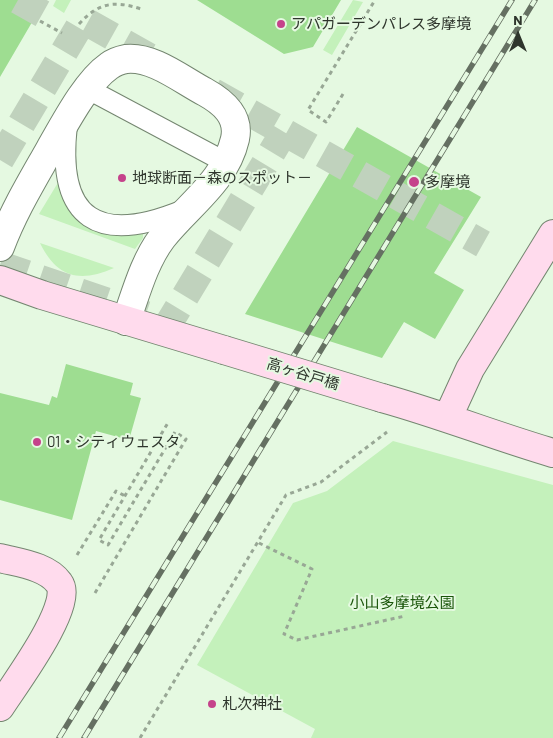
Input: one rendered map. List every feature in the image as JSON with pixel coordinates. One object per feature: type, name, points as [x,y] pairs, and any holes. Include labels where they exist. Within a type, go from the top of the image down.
[{"type":"street","points":[[0,247],[9,222],[68,118],[88,89],[109,66],[125,59],[144,59],[219,100],[231,112],[236,124],[235,139],[225,162],[209,190],[162,238],[148,262],[126,321]]},
{"type":"street","points":[[448,417],[470,369],[553,234]]},
{"type":"street","name":"高ヶ谷戸橋","points":[[0,280],[126,321],[448,417],[490,434],[553,453]]},
{"type":"street","points":[[0,558],[37,568],[53,576],[61,585],[63,598],[56,618],[0,707]]},
{"type":"lane","points":[[88,89],[225,162]]},
{"type":"lane","points":[[68,118],[64,168],[70,190],[78,208],[94,220],[112,225],[132,225],[154,222],[191,207]]},
{"type":"path","points":[[343,94],[326,122],[308,110],[375,0]]},
{"type":"path","points":[[79,24],[94,9],[104,4],[126,2],[140,9]]},
{"type":"path","points":[[40,21],[62,33]]},
{"type":"path","points":[[95,593],[186,439],[175,432],[108,545],[99,540],[169,422]]},
{"type":"path","points":[[140,738],[286,495],[321,482],[387,432]]},
{"type":"path","points":[[76,556],[116,491],[125,496]]},
{"type":"path","points":[[259,542],[312,569],[284,634],[296,640],[405,616]]},
{"type":"green space","points":[[56,0],[71,0],[64,13],[53,6]]},
{"type":"green space","points":[[353,0],[363,2],[332,55],[323,50]]},
{"type":"green space","points":[[59,181],[69,210],[88,227],[113,234],[143,234],[143,238],[135,249],[39,214]]},
{"type":"green space","points":[[40,243],[114,268],[90,275],[80,276],[71,274],[54,264]]},
{"type":"green space","name":"小山多摩境公園","points":[[393,441],[553,485],[553,738],[311,738],[315,729],[197,665],[293,503],[327,491]]},
{"type":"building","points":[[0,0],[45,0],[0,77]]},
{"type":"building","name":"アパガーデンパレス多摩境","points":[[197,0],[341,0],[313,47],[284,54]]},
{"type":"building","points":[[357,127],[481,197],[434,273],[464,290],[435,339],[404,322],[382,358],[245,314]]},
{"type":"building","name":"01・シティウェスタ","points":[[66,364],[133,383],[130,395],[141,398],[129,440],[96,431],[72,520],[0,500],[0,393],[49,405],[52,396],[57,398]]},
{"type":"tunnel","points":[[18,0],[43,14]]},
{"type":"tunnel","points":[[0,160],[83,20],[160,63]]},
{"type":"tunnel","points":[[213,92],[483,244]]},
{"type":"tunnel","points":[[0,265],[169,323],[284,132]]},
{"type":"railway","points":[[59,738],[512,0]]},
{"type":"railway","points":[[84,738],[535,0]]},
{"type":"place","name":"アパガーデンパレス多摩境","points":[[281,24]]},
{"type":"place","name":"地球断面－森のスポット－","points":[[122,178]]},
{"type":"place","name":"多摩境","points":[[414,182]]},
{"type":"place","name":"01・シティウェスタ","points":[[37,442]]},
{"type":"place","name":"札次神社","points":[[212,704]]}]
